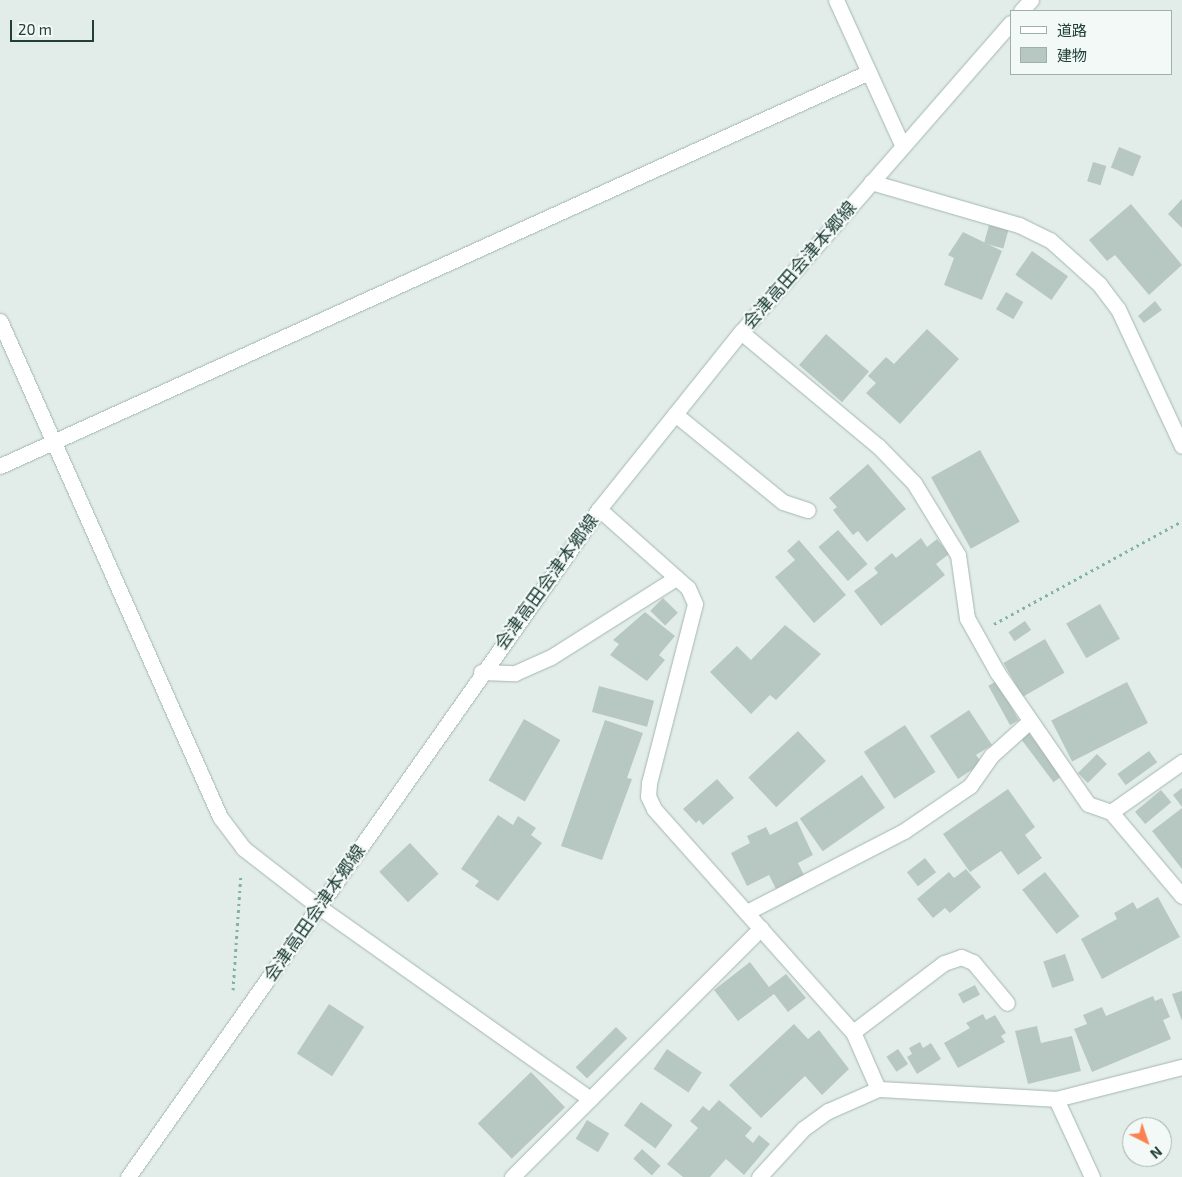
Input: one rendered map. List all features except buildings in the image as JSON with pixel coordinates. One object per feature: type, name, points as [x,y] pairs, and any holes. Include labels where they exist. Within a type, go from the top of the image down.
[{"type":"street","points":[[836,0],[902,146]]},
{"type":"street","points":[[1022,10],[1031,0]]},
{"type":"street","name":"会津高田会津本郷線","points":[[128,1177],[319,907],[481,672],[599,509],[741,332],[1010,23]]},
{"type":"street","points":[[0,466],[869,72]]},
{"type":"street","points":[[871,182],[1019,225],[1050,240],[1099,284],[1118,309],[1182,446]]},
{"type":"street","points":[[0,322],[220,817],[243,848],[319,907],[590,1099]]},
{"type":"street","points":[[741,332],[878,446],[914,483],[958,555],[974,636],[1030,722],[1088,804],[1111,812],[1182,896]]},
{"type":"street","points":[[675,414],[783,502],[808,510]]},
{"type":"street","points":[[599,509],[688,588],[695,604],[648,796],[654,809],[853,1032],[878,1089]]},
{"type":"street","points":[[481,672],[515,673],[551,657],[676,578]]},
{"type":"street","points":[[747,912],[904,831],[970,786],[992,755],[1030,722]]},
{"type":"street","points":[[1111,812],[1182,762]]},
{"type":"street","points":[[512,1177],[761,928]]},
{"type":"street","points":[[853,1032],[944,963],[961,957],[973,962],[1007,1004]]},
{"type":"street","points":[[759,1177],[803,1129],[828,1111],[878,1089],[1056,1099],[1182,1067]]},
{"type":"street","points":[[1056,1099],[1092,1177]]},
{"type":"path","points":[[974,636],[1182,521]]},
{"type":"path","points":[[232,994],[243,848]]}]
